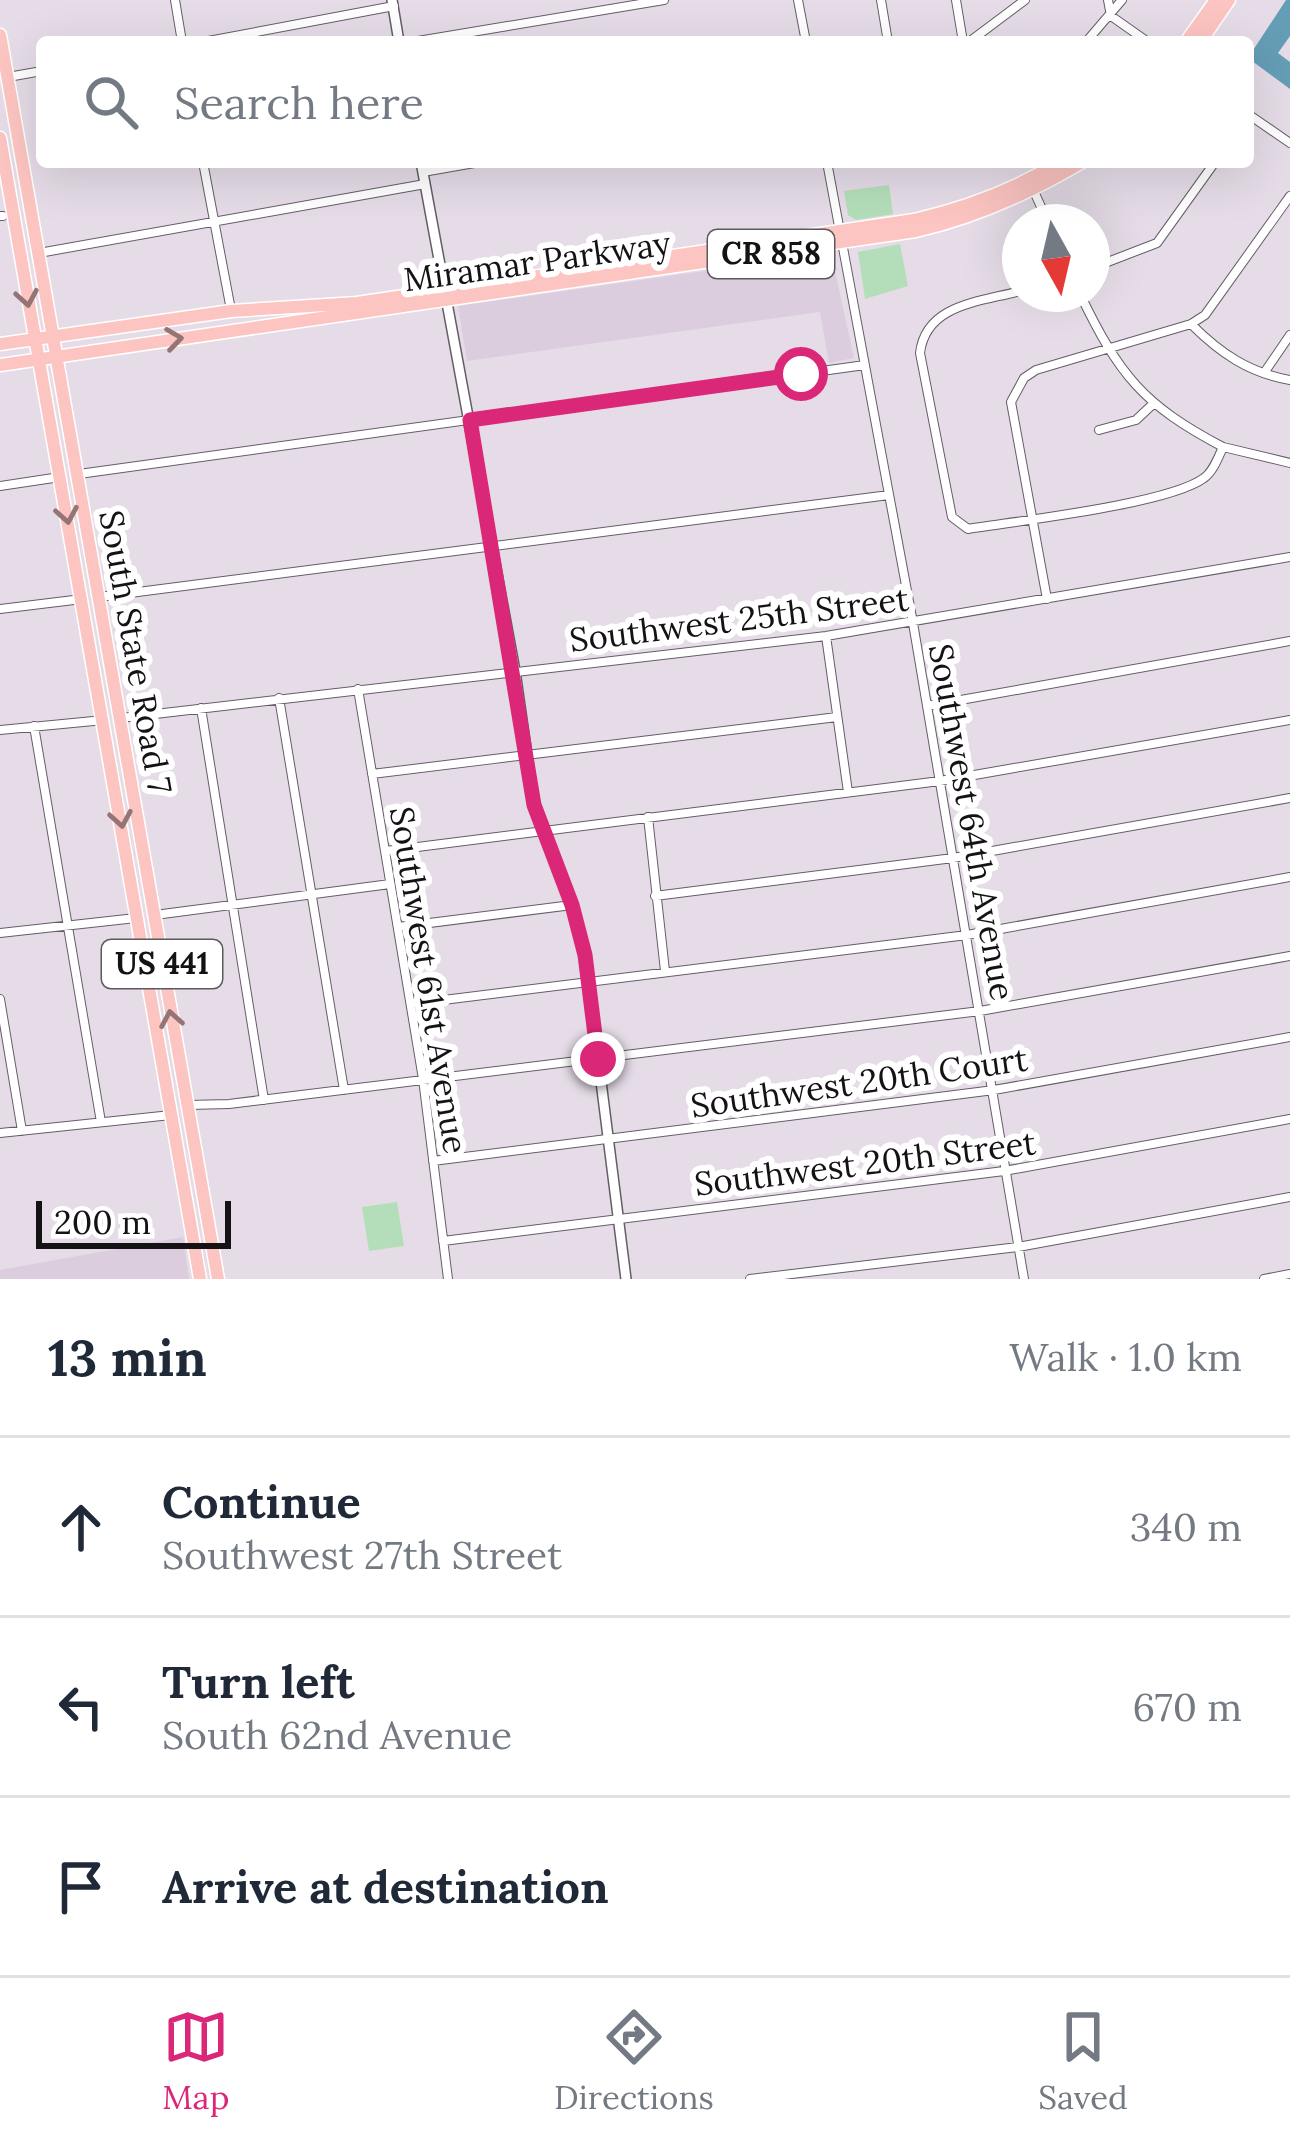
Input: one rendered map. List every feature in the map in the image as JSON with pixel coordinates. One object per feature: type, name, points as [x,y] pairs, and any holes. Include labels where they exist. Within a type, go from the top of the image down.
[{"type":"main road","points":[[1190,36],[1216,0]]},
{"type":"main road","points":[[1203,36],[1229,0]]},
{"type":"main road","name":"South State Road 7","points":[[0,35],[218,1279]]},
{"type":"main road","points":[[0,92],[14,109]]},
{"type":"main road","name":"South State Road 7","points":[[0,138],[4,215],[35,340],[200,1279]]},
{"type":"main road","name":"Miramar Parkway","points":[[1031,186],[1053,168]]},
{"type":"main road","name":"Miramar Parkway","points":[[0,365],[702,252],[950,223],[1069,168]]},
{"type":"main road","name":"Miramar Parkway","points":[[0,344],[231,311],[446,296],[659,270],[842,237]]},
{"type":"main road","points":[[659,270],[668,262],[702,252]]},
{"type":"main road","points":[[100,697],[120,718]]},
{"type":"main road","points":[[104,720],[124,742]]},
{"type":"main road","points":[[167,1085],[187,1105]]},
{"type":"main road","points":[[172,1114],[192,1135]]},
{"type":"main road","points":[[188,1210],[211,1239]]},
{"type":"street","points":[[175,0],[181,36]]},
{"type":"street","points":[[448,36],[664,0]]},
{"type":"street","points":[[798,0],[805,36]]},
{"type":"street","points":[[881,0],[887,36]]},
{"type":"street","points":[[956,0],[965,36]]},
{"type":"street","points":[[974,36],[1025,0]]},
{"type":"street","points":[[1108,0],[1111,16],[1139,36]]},
{"type":"street","points":[[1092,36],[1122,0]]},
{"type":"street","points":[[231,36],[393,3],[398,36]]},
{"type":"street","points":[[4,75],[36,72]]},
{"type":"street","points":[[1254,119],[1290,143]]},
{"type":"street","points":[[204,168],[231,311]]},
{"type":"street","points":[[422,168],[526,756],[543,830],[572,905],[589,982],[626,1279]]},
{"type":"street","name":"Southwest 64th Avenue","points":[[828,168],[914,623],[1024,1279]]},
{"type":"street","points":[[1110,261],[1157,243],[1211,168]]},
{"type":"street","points":[[39,253],[425,184]]},
{"type":"street","points":[[1031,186],[1040,204]]},
{"type":"street","points":[[1047,599],[1011,402],[1017,388],[1036,370],[1191,325],[1204,315],[1290,196]]},
{"type":"street","points":[[1002,296],[944,313],[922,336],[920,352],[952,517],[960,526],[968,529],[1033,519],[1183,490],[1209,476],[1223,447]]},
{"type":"street","points":[[1089,312],[1106,347],[1153,404],[1223,447],[1290,463]]},
{"type":"street","points":[[1191,325],[1218,351],[1290,380]]},
{"type":"street","points":[[1264,373],[1290,335]]},
{"type":"street","points":[[79,474],[865,365]]},
{"type":"street","points":[[1099,430],[1136,420],[1153,404]]},
{"type":"street","points":[[0,486],[60,477]]},
{"type":"street","points":[[99,597],[889,495]]},
{"type":"street","name":"Southwest 25th Street","points":[[120,718],[826,636],[1290,557]]},
{"type":"street","points":[[0,609],[82,599]]},
{"type":"street","points":[[826,636],[848,791]]},
{"type":"street","points":[[927,706],[1290,641]]},
{"type":"street","name":"Southwest 61st Avenue","points":[[358,688],[423,1079],[448,1279]]},
{"type":"street","points":[[279,698],[344,1090]]},
{"type":"street","points":[[201,708],[264,1100]]},
{"type":"street","points":[[372,774],[837,717]]},
{"type":"street","points":[[0,730],[104,720]]},
{"type":"street","points":[[386,850],[940,782],[1290,720]]},
{"type":"street","points":[[34,726],[101,1122]]},
{"type":"street","points":[[655,896],[953,858],[1290,798]]},
{"type":"street","points":[[648,817],[665,971]]},
{"type":"street","points":[[411,1004],[967,935],[1290,877]]},
{"type":"street","points":[[154,915],[391,884]]},
{"type":"street","points":[[398,927],[572,905]]},
{"type":"street","points":[[0,933],[138,918]]},
{"type":"street","points":[[187,1105],[264,1100],[980,1011],[1290,956]]},
{"type":"street","points":[[0,998],[22,1131]]},
{"type":"street","name":"Southwest 20th Court","points":[[433,1161],[994,1090],[1290,1037]]},
{"type":"street","points":[[0,1133],[172,1114]]},
{"type":"street","name":"Southwest 20th Street","points":[[443,1241],[1004,1171],[1290,1119]]},
{"type":"street","points":[[751,1279],[1018,1247],[1290,1197]]},
{"type":"street","points":[[1264,1279],[1290,1274]]},
{"type":"shaded area","points":[[831,253],[854,358],[829,363],[820,312],[467,361],[458,306]]},
{"type":"shaded area","points":[[183,1237],[189,1279],[0,1279],[0,1270]]},
{"type":"green space","points":[[889,185],[893,214],[856,220],[848,215],[844,191]]},
{"type":"green space","points":[[900,244],[908,286],[865,299],[858,252]]},
{"type":"green space","points":[[397,1202],[404,1246],[369,1251],[362,1207]]},
{"type":"water","points":[[1290,0],[1290,36],[1278,53],[1290,62],[1290,89],[1254,62],[1254,49]]},
{"type":"route","points":[[598,1059],[585,955],[572,905],[534,805],[470,420],[801,374]]}]
